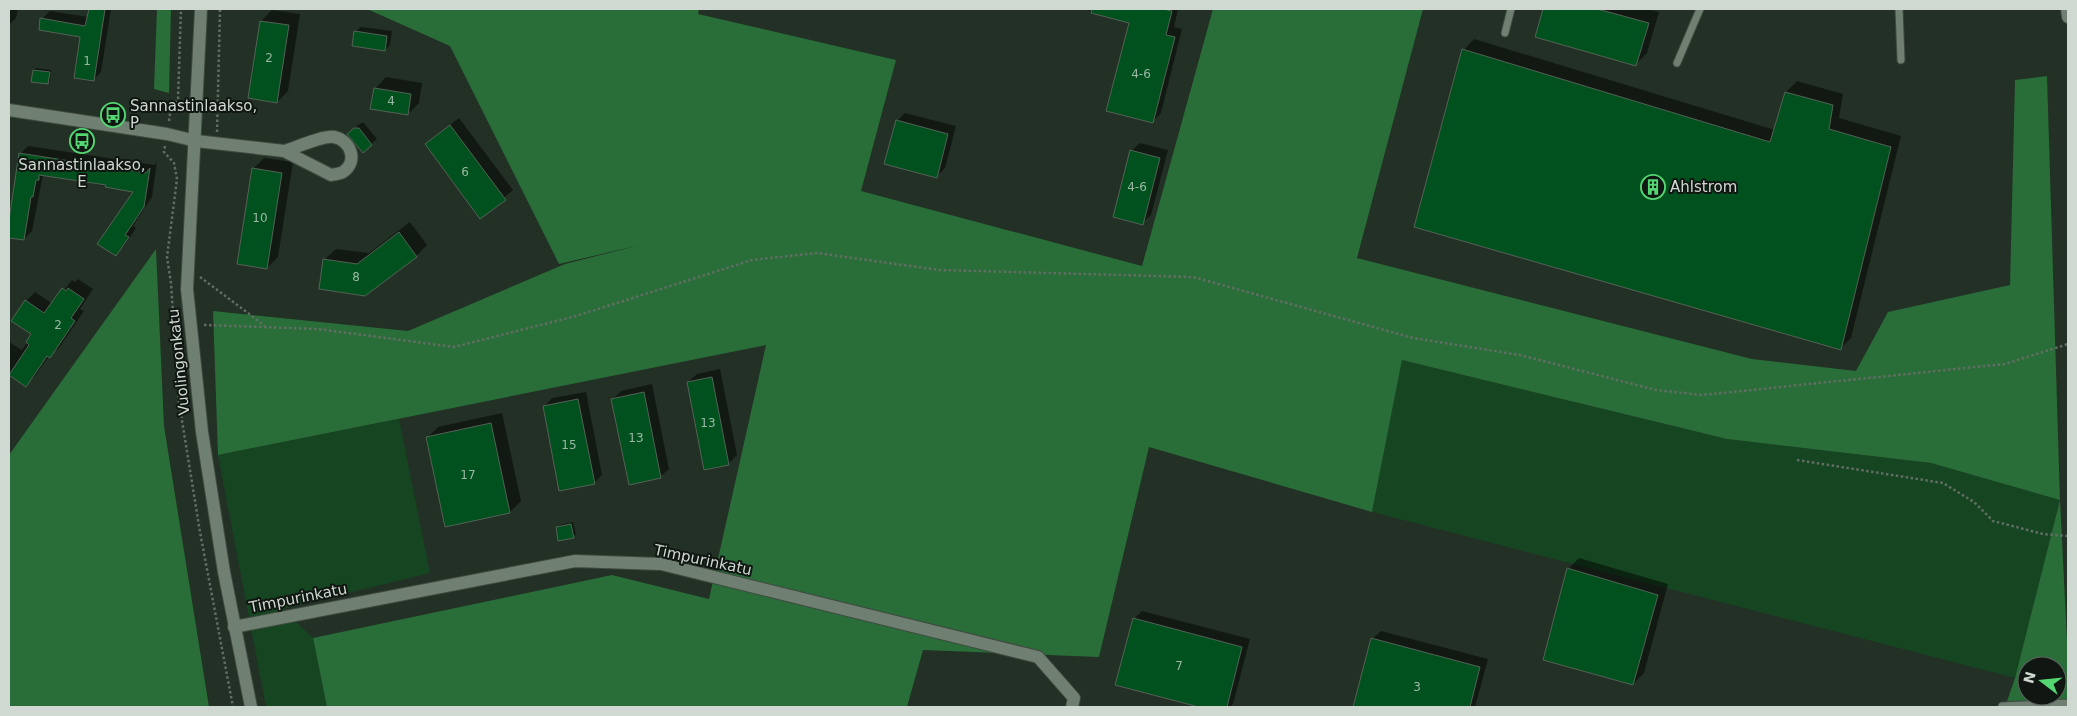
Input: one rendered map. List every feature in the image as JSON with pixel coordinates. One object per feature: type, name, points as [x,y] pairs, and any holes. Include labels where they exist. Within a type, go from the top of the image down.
[{"type":"street","name":"Vuolingonkatu","points":[[202,9],[187,289],[202,432],[224,572],[251,707]]},
{"type":"street","points":[[2068,9],[2068,17]]},
{"type":"street","points":[[9,110],[196,140],[284,151],[332,175],[343,172],[351,161],[351,150],[344,140],[332,136],[284,151]]},
{"type":"street","name":"Timpurinkatu","points":[[234,627],[575,561],[661,564],[1038,657],[1074,698],[1072,707]]},
{"type":"lane","points":[[1505,33],[1512,9]]},
{"type":"lane","points":[[1677,63],[1700,9]]},
{"type":"lane","points":[[1899,9],[1900,60]]},
{"type":"lane","points":[[2002,706],[2068,703]]},
{"type":"path","points":[[217,143],[220,9]]},
{"type":"path","points":[[173,329],[191,325],[318,329],[454,347],[576,316],[752,260],[817,252],[939,270],[1192,277],[1413,338],[1520,355],[1656,390],[1702,395],[2005,364],[2068,344]]},
{"type":"path","points":[[188,268],[266,327]]},
{"type":"path","points":[[1797,460],[1943,484],[1974,502],[1993,521],[2043,534],[2068,536]]},
{"type":"green space","points":[[157,9],[171,9],[169,93],[154,89]]},
{"type":"green space","points":[[367,9],[699,9],[698,14],[896,60],[861,191],[1142,266],[1213,9],[1423,9],[1357,258],[1752,359],[1856,371],[1888,312],[2010,285],[2015,80],[2047,76],[2060,500],[1931,463],[1727,439],[1402,360],[1372,512],[1149,447],[1099,657],[923,650],[907,707],[327,707],[313,638],[612,575],[709,599],[766,345],[218,455],[213,311],[408,331],[565,264],[640,245],[559,264],[450,46]]},
{"type":"green space","points":[[156,249],[164,426],[209,707],[9,707],[9,455]]},
{"type":"green space","points":[[1402,360],[1727,439],[1931,463],[2060,500],[2021,656],[2017,656],[2015,678],[1372,512]]},
{"type":"green space","points":[[399,419],[430,573],[282,609],[313,638],[327,707],[266,707],[218,455]]},
{"type":"green space","points":[[2060,500],[2068,660],[2068,707],[2005,707],[2017,670],[2017,706],[2067,706],[2067,656],[2021,656]]},
{"type":"building","points":[[89,9],[105,9],[94,81],[74,78],[80,37],[39,30],[40,18],[85,26]]},
{"type":"building","points":[[1092,9],[1163,9],[1172,11],[1166,35],[1175,37],[1153,123],[1106,111],[1129,23],[1091,13]]},
{"type":"building","points":[[1543,9],[1597,9],[1649,23],[1636,66],[1535,37]]},
{"type":"building","points":[[260,21],[289,25],[277,103],[248,98]]},
{"type":"building","points":[[354,31],[387,36],[385,51],[352,46]]},
{"type":"building","name":"Ahlstrom","points":[[1462,49],[1770,142],[1785,92],[1833,105],[1829,129],[1891,147],[1841,350],[1414,227]]},
{"type":"building","points":[[33,70],[50,72],[48,84],[31,82]]},
{"type":"building","points":[[374,88],[411,94],[408,115],[370,109]]},
{"type":"building","points":[[896,120],[948,134],[937,178],[884,164]]},
{"type":"building","points":[[450,125],[506,200],[480,219],[425,144]]},
{"type":"building","points":[[354,128],[359,128],[372,145],[363,153],[347,134]]},
{"type":"building","points":[[1130,150],[1160,158],[1143,225],[1113,217]]},
{"type":"building","points":[[19,153],[146,173],[150,168],[144,207],[125,235],[129,237],[116,256],[97,244],[133,192],[105,187],[106,185],[39,175],[39,180],[36,180],[33,197],[31,197],[24,240],[9,238],[9,220]]},
{"type":"building","points":[[252,168],[282,173],[267,269],[237,264]]},
{"type":"building","points":[[399,232],[417,257],[365,296],[319,289],[323,259],[357,264]]},
{"type":"building","points":[[62,288],[66,291],[68,288],[84,299],[71,318],[75,321],[50,358],[47,356],[26,387],[9,375],[29,345],[26,342],[31,334],[11,321],[25,300],[44,313]]},
{"type":"building","points":[[712,377],[729,465],[704,470],[687,382]]},
{"type":"building","points":[[644,392],[661,478],[629,485],[611,399]]},
{"type":"building","points":[[578,399],[595,484],[559,491],[543,406]]},
{"type":"building","points":[[491,423],[510,513],[445,527],[426,437]]},
{"type":"building","points":[[571,524],[574,538],[558,541],[556,527]]},
{"type":"building","points":[[1567,568],[1658,595],[1633,685],[1543,660]]},
{"type":"building","points":[[1133,618],[1242,647],[1227,707],[1199,707],[1115,685]]},
{"type":"building","points":[[1371,638],[1480,667],[1470,707],[1353,707]]},
{"type":"place","name":"Sannastinlaakso, P","points":[[113,115]]},
{"type":"place","name":"Sannastinlaakso, E","points":[[82,141]]},
{"type":"place","name":"Ahlstrom","points":[[1653,187]]}]
